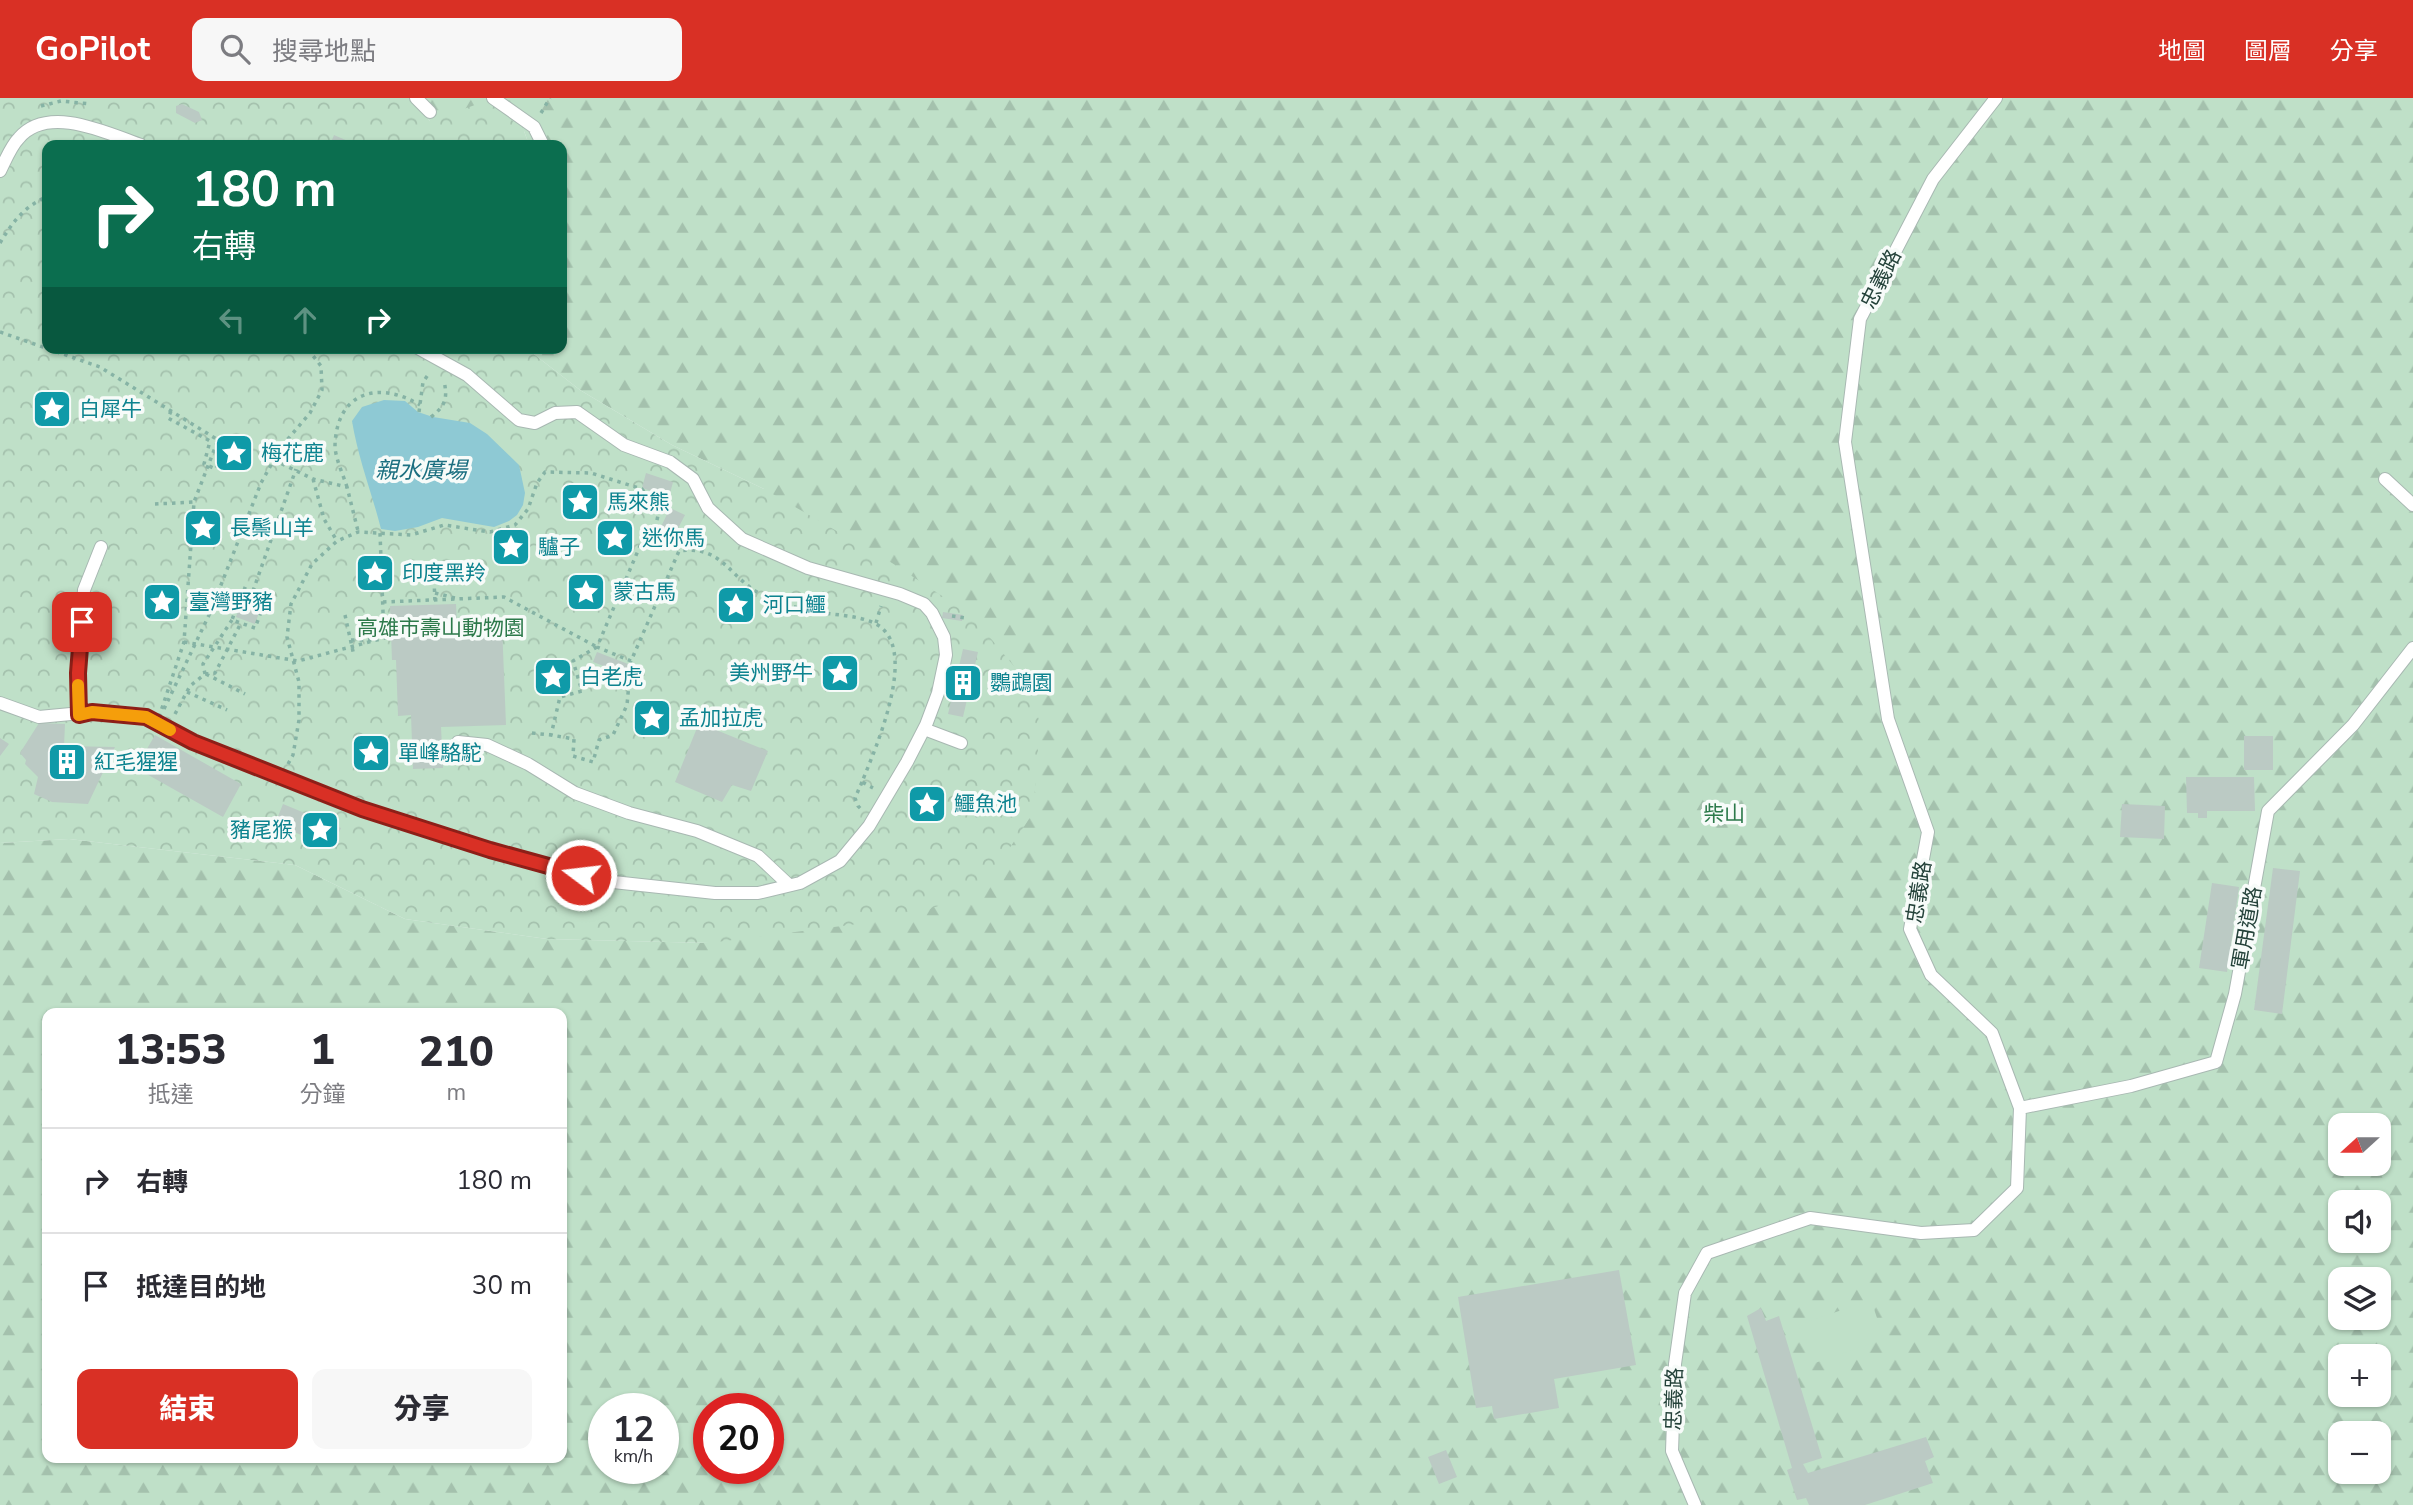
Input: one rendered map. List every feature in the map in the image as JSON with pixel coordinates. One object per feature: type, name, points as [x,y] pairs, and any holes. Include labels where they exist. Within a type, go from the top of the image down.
[{"type":"lane","points":[[416,98],[430,112]]},
{"type":"lane","points":[[493,98],[534,127],[540,140]]},
{"type":"lane","name":"忠義路","points":[[1695,1505],[1672,1451],[1675,1364],[1685,1293],[1707,1253],[1810,1218],[1921,1233],[1974,1230],[2017,1188],[2020,1108],[1992,1033],[1931,975],[1910,929],[1928,832],[1888,719],[1845,442],[1860,319],[1933,180],[1996,98]]},
{"type":"lane","points":[[0,171],[19,137],[34,127],[51,121],[86,125],[127,140]]},
{"type":"lane","points":[[0,703],[39,717],[92,712],[146,717],[193,742],[386,817],[490,850],[604,881],[715,893],[758,893],[800,883],[840,861],[869,826],[924,729],[938,693],[946,655],[944,637],[938,621],[924,604],[900,594],[828,573],[742,539],[708,508],[693,479],[670,462],[624,445],[577,412],[555,413],[535,422],[519,420],[443,354]]},
{"type":"lane","points":[[2385,479],[2413,505]]},
{"type":"lane","points":[[79,715],[78,673],[85,590],[101,547]]},
{"type":"lane","name":"軍用道路","points":[[2020,1108],[2131,1086],[2216,1062],[2235,994],[2268,811],[2353,726],[2413,648]]},
{"type":"lane","points":[[924,729],[961,743]]},
{"type":"lane","points":[[458,742],[488,745],[528,764],[575,793],[629,813],[697,831],[758,856],[789,885]]},
{"type":"path","points":[[0,243],[14,219],[42,199]]},
{"type":"path","points":[[0,332],[42,347]]},
{"type":"path","points":[[63,354],[100,367],[218,440],[224,444],[216,469],[204,464],[210,441],[168,418],[171,411]]},
{"type":"path","points":[[162,726],[261,483],[281,447],[310,413],[322,390],[321,366],[312,354]]},
{"type":"path","points":[[419,412],[423,382],[441,354]]},
{"type":"path","points":[[430,416],[443,407],[447,395],[442,354]]},
{"type":"path","points":[[358,532],[335,447],[338,426],[354,400],[383,391],[402,394],[420,405]]},
{"type":"path","points":[[162,726],[184,642],[194,502],[218,440]]},
{"type":"path","points":[[274,460],[313,478],[347,487]]},
{"type":"path","points":[[253,591],[296,469]]},
{"type":"path","points":[[281,777],[293,755],[299,720],[299,682],[287,637],[291,604],[312,564],[337,541],[358,532],[411,535],[444,525],[490,532],[502,530],[515,525],[523,518],[537,483],[545,472],[590,473],[642,489],[659,511],[655,529],[640,546],[597,647],[573,661],[582,691],[560,697],[551,735]]},
{"type":"path","points":[[313,478],[324,519],[337,541]]},
{"type":"path","points":[[155,504],[194,502]]},
{"type":"path","points":[[380,533],[384,638]]},
{"type":"path","points":[[532,733],[573,738],[573,756],[593,762],[599,740],[613,735],[627,705],[631,661],[679,551],[693,549],[707,552],[722,560],[746,585],[764,596],[820,612],[876,623],[886,633],[892,647],[895,678],[888,716],[862,782],[888,795]]},
{"type":"path","points":[[820,612],[828,573]]},
{"type":"path","points":[[434,580],[435,602]]},
{"type":"path","points":[[205,674],[203,664],[232,620],[243,588],[267,596],[255,628],[232,620]]},
{"type":"path","points":[[435,593],[459,599]]},
{"type":"path","points":[[383,601],[504,597],[597,647],[631,661]]},
{"type":"path","points":[[345,615],[354,656]]},
{"type":"path","points":[[162,726],[190,686],[205,674],[215,673],[241,623]]},
{"type":"path","points":[[184,642],[298,661],[410,631]]},
{"type":"path","points":[[351,640],[376,640]]},
{"type":"path","points":[[205,674],[245,694]]},
{"type":"path","points":[[187,692],[227,710]]},
{"type":"green space","name":"高雄市壽山動物園","points":[[0,98],[409,98],[430,121],[489,100],[524,131],[527,140],[42,140],[42,354],[534,354],[580,390],[672,445],[764,489],[892,563],[971,615],[1029,684],[1040,724],[1033,813],[981,891],[904,918],[709,943],[547,939],[405,919],[295,865],[69,839],[0,843]]},
{"type":"green space","name":"柴山","points":[[409,98],[2413,98],[2413,1505],[0,1505],[0,843],[69,839],[295,865],[405,919],[547,939],[709,943],[764,489],[672,445],[580,390],[534,354],[567,354],[567,140],[527,140],[524,131],[430,121]]},
{"type":"green space","points":[[1871,1300],[1884,1339],[1812,1364],[1798,1325]]},
{"type":"water","name":"親水廣場","points":[[384,400],[405,401],[418,412],[470,423],[487,434],[519,465],[525,493],[523,505],[517,515],[494,527],[442,518],[418,527],[395,531],[381,529],[352,421],[362,407]]},
{"type":"building","points":[[182,104],[199,112],[202,120],[195,123],[176,113],[176,106]]},
{"type":"building","points":[[334,135],[346,140],[332,140]]},
{"type":"building","points":[[646,473],[673,482],[669,497],[642,488]]},
{"type":"building","points":[[670,508],[685,515],[673,538],[659,531]]},
{"type":"building","points":[[245,592],[264,599],[255,624],[236,617]]},
{"type":"building","points":[[456,604],[457,626],[502,625],[506,725],[441,727],[443,768],[413,769],[411,715],[398,716],[390,606]]},
{"type":"building","points":[[943,612],[963,615],[962,621],[942,618]]},
{"type":"building","name":"鸚鵡園","points":[[963,649],[978,652],[963,717],[948,714]]},
{"type":"building","points":[[597,652],[628,664],[625,674],[593,662]]},
{"type":"building","name":"紅毛猩猩","points":[[39,723],[65,724],[64,746],[115,747],[88,804],[52,802],[34,794],[38,777],[25,764],[26,760],[20,753]]},
{"type":"building","points":[[699,723],[768,751],[751,791],[732,785],[722,802],[675,782]]},
{"type":"building","points":[[155,735],[241,784],[223,817],[136,768]]},
{"type":"building","points":[[2244,736],[2273,736],[2273,770],[2244,770]]},
{"type":"building","points":[[0,738],[9,744],[0,756]]},
{"type":"building","points":[[2186,777],[2254,777],[2255,811],[2207,811],[2207,818],[2198,818],[2198,813],[2187,813]]},
{"type":"building","points":[[283,804],[341,828],[332,848],[275,824]]},
{"type":"building","points":[[2122,804],[2165,806],[2164,839],[2120,837]]},
{"type":"building","points":[[2273,868],[2300,871],[2282,1014],[2254,1010]]},
{"type":"building","points":[[2212,883],[2239,887],[2227,972],[2199,968]]},
{"type":"building","points":[[1619,1270],[1636,1365],[1554,1379],[1559,1408],[1494,1419],[1492,1406],[1476,1408],[1458,1297]]},
{"type":"building","points":[[1761,1308],[1766,1321],[1779,1316],[1822,1458],[1803,1464],[1808,1473],[1926,1437],[1934,1457],[1925,1461],[1933,1483],[1865,1505],[1809,1505],[1806,1498],[1797,1500],[1787,1470],[1792,1468],[1747,1316]]},
{"type":"building","points":[[1446,1450],[1457,1477],[1439,1484],[1428,1457]]},
{"type":"slow traffic","points":[[78,685],[79,715],[92,712],[146,717],[170,730]]},
{"type":"place","name":"白犀牛","points":[[52,409]]},
{"type":"place","name":"梅花鹿","points":[[234,453]]},
{"type":"place","name":"馬來熊","points":[[580,502]]},
{"type":"place","name":"長鬃山羊","points":[[203,528]]},
{"type":"place","name":"迷你馬","points":[[615,538]]},
{"type":"place","name":"驢子","points":[[511,547]]},
{"type":"place","name":"印度黑羚","points":[[375,573]]},
{"type":"place","name":"蒙古馬","points":[[586,592]]},
{"type":"place","name":"臺灣野豬","points":[[162,602]]},
{"type":"place","name":"河口鱷","points":[[736,605]]},
{"type":"place","name":"美州野牛","points":[[840,673]]},
{"type":"place","name":"白老虎","points":[[553,677]]},
{"type":"place","name":"鸚鵡園","points":[[963,683]]},
{"type":"place","name":"孟加拉虎","points":[[652,718]]},
{"type":"place","name":"單峰駱駝","points":[[371,753]]},
{"type":"place","name":"紅毛猩猩","points":[[67,762]]},
{"type":"place","name":"鱷魚池","points":[[927,804]]},
{"type":"place","name":"豬尾猴","points":[[320,830]]},
{"type":"route","points":[[82,622],[78,673],[79,715],[92,712],[146,717],[193,742],[362,809],[490,850],[581,875]]}]
